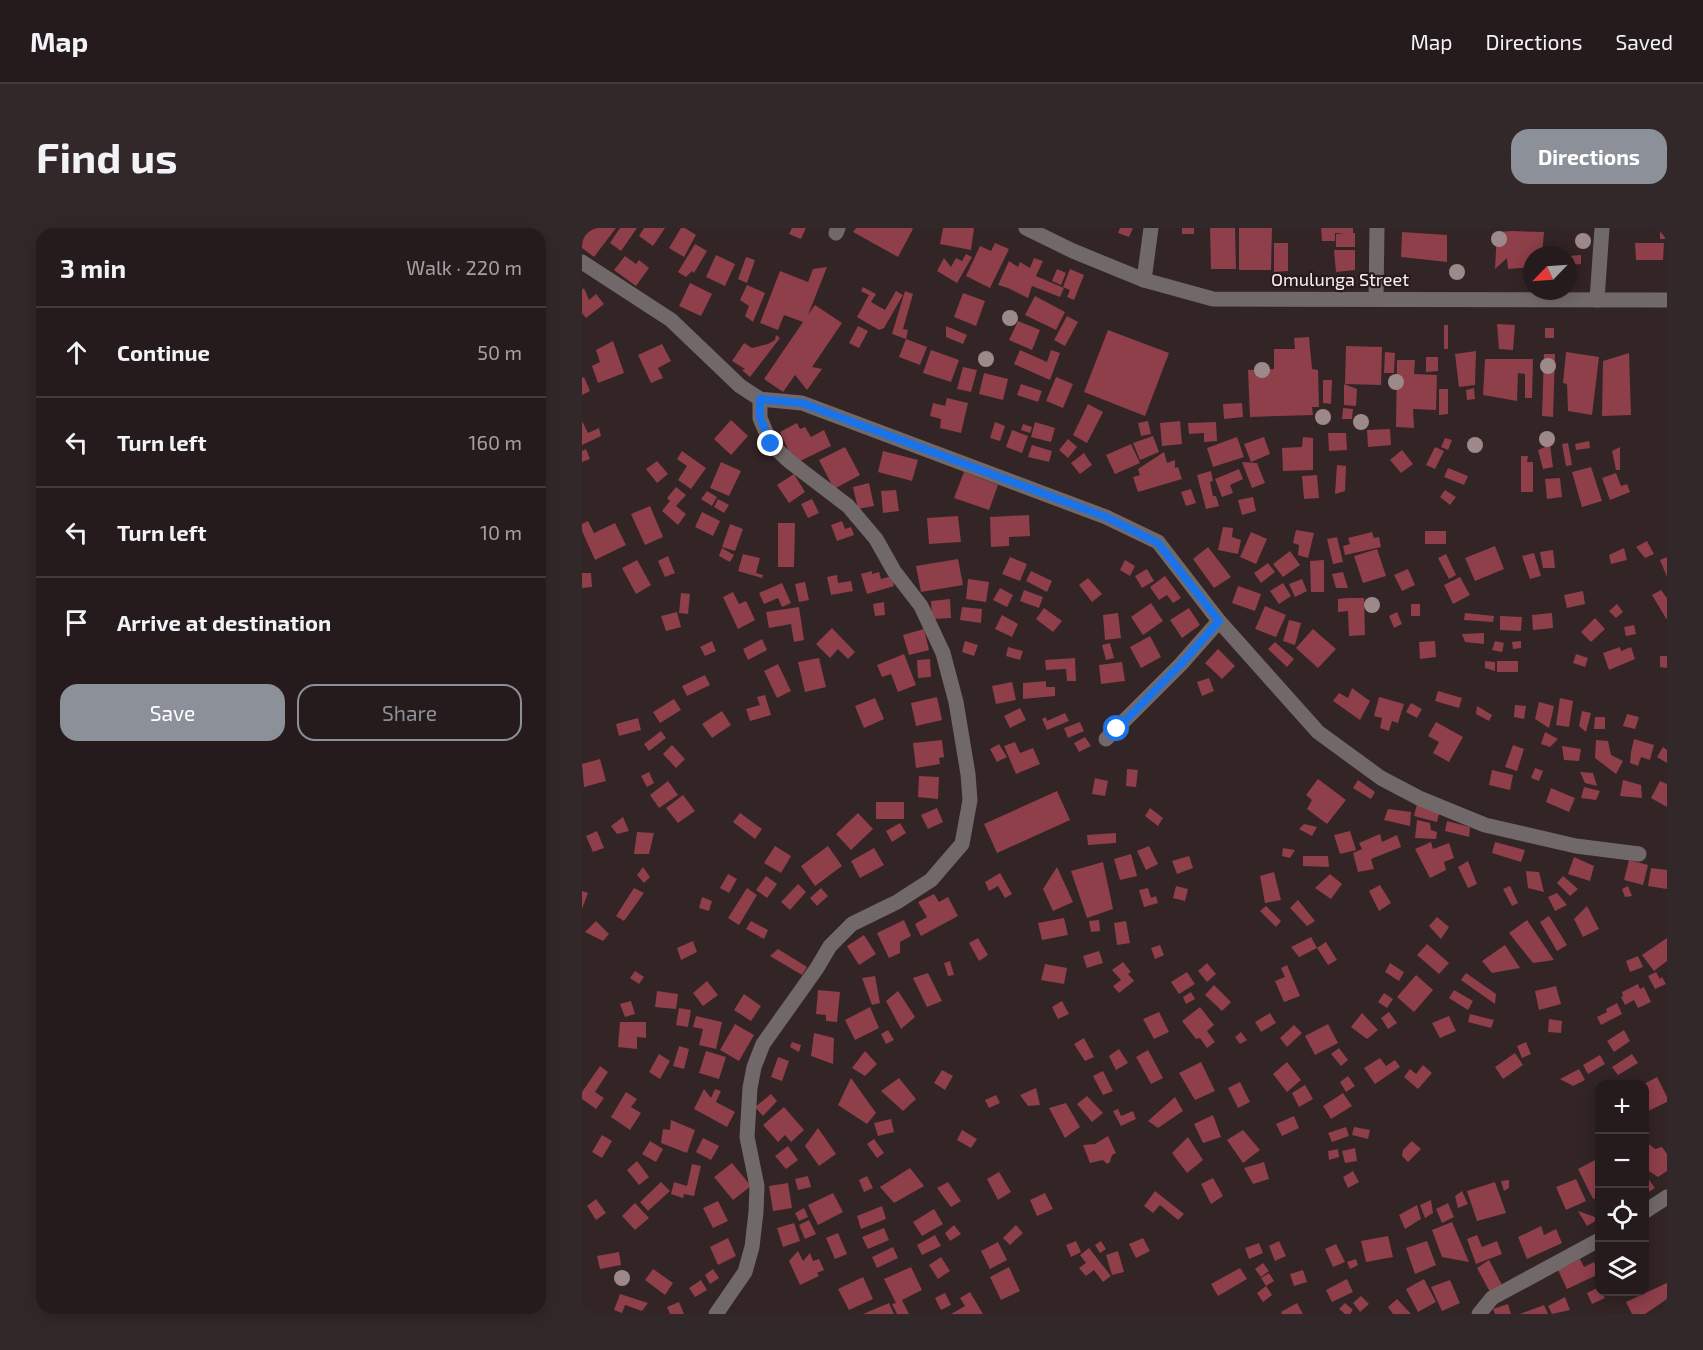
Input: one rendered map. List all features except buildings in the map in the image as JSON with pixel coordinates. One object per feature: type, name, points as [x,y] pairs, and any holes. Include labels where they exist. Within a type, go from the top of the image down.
[{"type":"street","name":"Omulunga Street","points":[[1026,228],[1073,251],[1144,280],[1213,299],[1667,300]]},
{"type":"street","points":[[1144,280],[1151,228]]},
{"type":"street","points":[[1376,299],[1377,228]]},
{"type":"street","points":[[1597,300],[1602,228]]},
{"type":"street","points":[[582,262],[671,320],[740,386],[760,399],[802,403],[1106,517],[1158,543],[1219,621],[1318,732],[1382,778],[1419,798],[1485,825],[1576,846],[1639,854]]},
{"type":"street","points":[[716,1314],[745,1272],[752,1247],[757,1186],[747,1137],[750,1088],[754,1067],[763,1044],[818,968],[830,946],[852,924],[897,902],[931,880],[962,844],[970,800],[956,702],[943,653],[921,606],[894,571],[876,538],[848,506],[789,461],[771,444],[760,418],[760,399]]},
{"type":"street","points":[[1106,739],[1181,664],[1219,621]]},
{"type":"street","points":[[1649,1209],[1667,1197]]},
{"type":"street","points":[[1479,1314],[1492,1298],[1595,1242]]},
{"type":"route","points":[[771,444],[760,418],[760,399],[802,403],[1106,517],[1158,543],[1219,621],[1181,664],[1117,729]]}]
